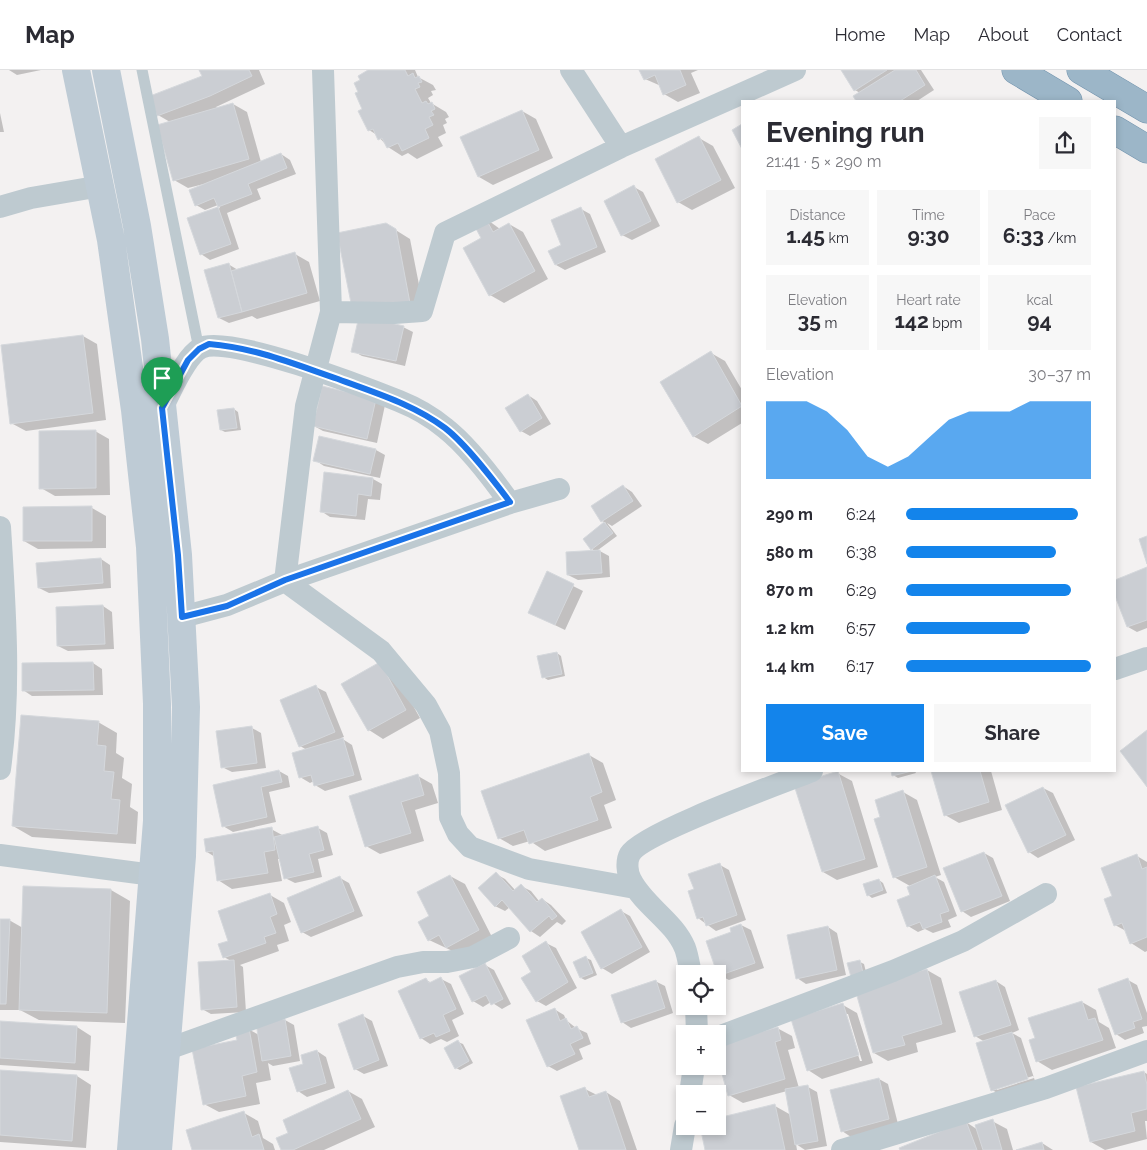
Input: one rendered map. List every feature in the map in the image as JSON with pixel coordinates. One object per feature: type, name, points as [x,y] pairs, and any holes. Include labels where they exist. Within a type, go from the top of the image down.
[{"type":"highway","points":[[1016,70],[1066,100]]},
{"type":"highway","points":[[1081,70],[1147,109]]},
{"type":"highway","points":[[1116,131],[1147,149]]},
{"type":"main road","points":[[76,70],[111,240],[135,410],[150,547],[157,704],[157,821],[131,1150]]},
{"type":"main road","points":[[106,70],[137,226],[155,338],[178,555],[182,617],[186,707],[182,856],[168,1048],[158,1150]]},
{"type":"street","points":[[285,580],[301,443],[314,371],[331,312],[323,70]]},
{"type":"street","points":[[571,70],[621,147]]},
{"type":"street","points":[[331,312],[394,313],[422,311],[445,233],[621,147],[795,70]]},
{"type":"street","points":[[0,207],[31,198],[101,186]]},
{"type":"street","points":[[162,408],[188,360],[199,349],[209,344],[240,347],[401,402],[446,428],[491,477],[510,502]]},
{"type":"street","points":[[182,617],[227,606],[285,580],[510,502],[559,489]]},
{"type":"street","points":[[0,527],[7,630],[6,728],[0,770]]},
{"type":"street","points":[[285,580],[381,651],[426,705],[440,731],[449,773],[450,816],[458,834],[470,848],[529,869],[635,888]]},
{"type":"street","points":[[1116,669],[1147,658]]},
{"type":"street","points":[[689,965],[684,948],[674,931],[635,888],[629,877],[627,864],[630,854],[640,845],[691,819],[809,772]]},
{"type":"street","points":[[0,855],[153,875]]},
{"type":"street","points":[[726,1034],[884,975],[963,941],[1046,894]]},
{"type":"street","points":[[168,1048],[397,967],[423,962],[447,962],[473,957],[509,938]]},
{"type":"street","points":[[842,1150],[1046,1088],[1147,1050]]},
{"type":"street","points":[[681,1150],[684,1135]]},
{"type":"lane","points":[[142,70],[199,349]]},
{"type":"building","points":[[199,70],[249,70],[252,76],[210,96],[157,116],[150,96],[202,76]]},
{"type":"building","points":[[368,70],[405,70],[408,76],[413,73],[415,78],[419,76],[422,82],[418,83],[420,87],[415,89],[422,103],[426,101],[428,104],[432,102],[435,109],[431,111],[434,115],[429,117],[433,125],[425,129],[429,138],[402,151],[398,143],[387,148],[382,138],[378,140],[373,129],[368,131],[358,111],[362,109],[355,93],[358,92],[354,83],[360,80],[358,76]]},
{"type":"building","points":[[639,70],[680,70],[686,85],[663,95],[655,75],[644,80]]},
{"type":"building","points":[[841,70],[887,70],[854,91]]},
{"type":"building","points":[[895,70],[916,70],[925,85],[902,100],[855,100],[853,96]]},
{"type":"building","points":[[233,103],[249,159],[173,181],[157,125]]},
{"type":"building","points":[[522,110],[539,150],[478,177],[460,137]]},
{"type":"building","points":[[741,125],[741,147],[732,130]]},
{"type":"building","points":[[699,136],[721,180],[677,203],[655,159]]},
{"type":"building","points":[[281,153],[287,168],[248,184],[252,194],[218,207],[214,198],[195,206],[189,190]]},
{"type":"building","points":[[634,185],[651,221],[621,236],[604,201]]},
{"type":"building","points":[[218,207],[231,244],[200,255],[187,218]]},
{"type":"building","points":[[581,207],[597,247],[555,265],[548,251],[561,245],[551,220]]},
{"type":"building","points":[[485,217],[493,232],[509,223],[535,271],[489,296],[463,248],[481,238],[473,223]]},
{"type":"building","points":[[386,223],[396,229],[410,303],[352,308],[337,233]]},
{"type":"building","points":[[295,252],[307,293],[242,312],[231,271]]},
{"type":"building","points":[[229,263],[242,312],[218,318],[204,270]]},
{"type":"building","points":[[359,316],[404,326],[396,361],[351,352]]},
{"type":"building","points":[[83,335],[93,413],[10,424],[1,345]]},
{"type":"building","points":[[711,351],[741,407],[693,437],[660,382]]},
{"type":"building","points":[[322,386],[376,399],[367,439],[313,426]]},
{"type":"building","points":[[528,394],[542,418],[520,432],[505,408]]},
{"type":"building","points":[[234,408],[237,428],[220,430],[217,410]]},
{"type":"building","points":[[96,430],[96,488],[39,489],[39,431]]},
{"type":"building","points":[[319,436],[376,449],[370,474],[313,461]]},
{"type":"building","points":[[324,472],[373,478],[371,496],[358,494],[356,516],[320,512]]},
{"type":"building","points":[[623,485],[633,501],[601,522],[591,506]]},
{"type":"building","points":[[92,506],[92,541],[23,541],[23,507]]},
{"type":"building","points":[[604,522],[613,533],[591,550],[583,539]]},
{"type":"building","points":[[1147,536],[1147,564],[1139,539]]},
{"type":"building","points":[[600,550],[602,573],[567,575],[566,552]]},
{"type":"building","points":[[101,558],[103,583],[38,588],[36,563]]},
{"type":"building","points":[[1147,567],[1147,620],[1127,627],[1116,599],[1116,580]]},
{"type":"building","points":[[547,571],[574,584],[555,625],[528,613]]},
{"type":"building","points":[[103,605],[105,644],[57,646],[56,607]]},
{"type":"building","points":[[557,652],[562,674],[542,678],[537,656]]},
{"type":"building","points":[[93,662],[94,690],[22,691],[22,663]]},
{"type":"building","points":[[380,662],[406,710],[368,731],[341,684]]},
{"type":"building","points":[[316,685],[335,732],[299,747],[280,700]]},
{"type":"building","points":[[21,715],[99,721],[97,745],[106,746],[104,771],[114,772],[111,799],[120,800],[117,834],[12,826]]},
{"type":"building","points":[[252,726],[257,763],[221,768],[216,731]]},
{"type":"building","points":[[1147,730],[1147,787],[1120,751]]},
{"type":"building","points":[[343,738],[354,775],[314,786],[311,775],[299,778],[292,753]]},
{"type":"building","points":[[589,753],[602,792],[590,797],[598,820],[529,844],[524,830],[498,839],[481,791]]},
{"type":"building","points":[[279,770],[282,782],[261,787],[267,817],[222,827],[213,785]]},
{"type":"building","points":[[838,772],[865,859],[822,872],[794,785]]},
{"type":"building","points":[[891,772],[908,772],[892,776]]},
{"type":"building","points":[[931,772],[980,772],[989,802],[944,816]]},
{"type":"building","points":[[418,774],[424,795],[401,802],[411,833],[365,847],[349,796]]},
{"type":"building","points":[[1043,787],[1066,835],[1028,853],[1005,805]]},
{"type":"building","points":[[903,790],[927,867],[893,878],[874,819],[880,817],[875,800]]},
{"type":"building","points":[[318,826],[324,850],[309,854],[314,872],[284,879],[274,837]]},
{"type":"building","points":[[272,827],[275,850],[264,852],[268,873],[217,881],[213,851],[206,852],[204,839]]},
{"type":"building","points":[[984,852],[1002,896],[961,912],[943,868]]},
{"type":"building","points":[[1137,854],[1142,869],[1147,867],[1147,937],[1130,944],[1122,923],[1114,926],[1104,899],[1112,896],[1101,868]]},
{"type":"building","points":[[720,863],[737,915],[706,926],[703,917],[697,919],[688,891],[694,889],[688,874]]},
{"type":"building","points":[[496,872],[513,891],[521,884],[537,902],[542,898],[557,916],[552,920],[549,916],[530,932],[502,900],[495,907],[478,888]]},
{"type":"building","points":[[450,875],[479,930],[446,948],[439,935],[428,941],[418,922],[429,916],[417,892]]},
{"type":"building","points":[[935,875],[949,911],[940,914],[942,922],[923,929],[920,922],[907,927],[897,900],[910,895],[907,887]]},
{"type":"building","points":[[340,876],[354,911],[301,933],[287,898]]},
{"type":"building","points":[[879,879],[883,890],[867,896],[863,884]]},
{"type":"building","points":[[23,886],[111,889],[107,1013],[19,1010]]},
{"type":"building","points":[[270,893],[277,914],[270,917],[276,933],[264,937],[266,943],[223,958],[218,944],[228,941],[218,911]]},
{"type":"building","points":[[621,909],[642,947],[601,969],[581,932]]},
{"type":"building","points":[[0,919],[10,919],[6,1004],[0,1004]]},
{"type":"building","points":[[741,924],[755,963],[726,973],[726,965],[714,965],[706,941],[731,932],[730,928]]},
{"type":"building","points":[[828,926],[837,970],[796,979],[787,935]]},
{"type":"building","points":[[546,941],[568,982],[536,1002],[521,978],[531,972],[522,956]]},
{"type":"building","points":[[586,956],[593,973],[580,978],[573,962]]},
{"type":"building","points":[[234,960],[237,1007],[201,1010],[198,962]]},
{"type":"building","points":[[860,960],[863,973],[851,977],[847,963]]},
{"type":"building","points":[[485,963],[503,999],[491,1005],[486,995],[472,1002],[459,976]]},
{"type":"building","points":[[927,969],[942,1024],[902,1036],[905,1045],[873,1053],[855,989]]},
{"type":"building","points":[[441,977],[456,1009],[443,1015],[450,1031],[436,1037],[434,1033],[420,1039],[398,991],[426,978],[429,983]]},
{"type":"building","points":[[1128,978],[1142,1019],[1133,1022],[1135,1028],[1115,1035],[1098,989]]},
{"type":"building","points":[[656,980],[665,1008],[621,1023],[611,995]]},
{"type":"building","points":[[996,980],[1011,1025],[974,1037],[959,992]]},
{"type":"building","points":[[1082,1001],[1088,1020],[1095,1018],[1103,1040],[1036,1062],[1029,1040],[1035,1038],[1028,1018]]},
{"type":"building","points":[[843,1003],[859,1055],[807,1071],[791,1019]]},
{"type":"building","points":[[555,1008],[560,1021],[566,1018],[571,1029],[577,1026],[583,1038],[570,1044],[575,1054],[547,1067],[526,1020]]},
{"type":"building","points":[[363,1014],[379,1060],[354,1070],[338,1024]]},
{"type":"building","points":[[285,1019],[291,1056],[262,1061],[256,1023]]},
{"type":"building","points":[[0,1021],[77,1026],[75,1063],[0,1058]]},
{"type":"building","points":[[778,1027],[781,1040],[775,1042],[785,1079],[728,1096],[722,1075],[726,1075],[726,1042]]},
{"type":"building","points":[[249,1028],[257,1072],[242,1076],[246,1096],[203,1105],[192,1049],[237,1040],[235,1031]]},
{"type":"building","points":[[1012,1032],[1028,1079],[991,1091],[976,1043]]},
{"type":"building","points":[[458,1040],[469,1061],[455,1069],[444,1048]]},
{"type":"building","points":[[317,1050],[326,1083],[297,1092],[289,1068],[303,1064],[301,1055]]},
{"type":"building","points":[[0,1070],[77,1075],[72,1141],[0,1135]]},
{"type":"building","points":[[1144,1071],[1147,1085],[1147,1109],[1131,1113],[1135,1131],[1090,1142],[1076,1087]]},
{"type":"building","points":[[879,1078],[889,1119],[841,1132],[830,1090]]},
{"type":"building","points":[[808,1085],[818,1141],[795,1145],[785,1089]]},
{"type":"building","points":[[585,1087],[589,1097],[606,1091],[626,1150],[579,1150],[560,1096]]},
{"type":"building","points":[[348,1090],[361,1119],[293,1150],[281,1150],[276,1138],[288,1133],[283,1120]]},
{"type":"building","points":[[775,1104],[785,1150],[705,1150],[702,1135],[726,1135],[726,1116]]},
{"type":"building","points":[[244,1111],[252,1137],[259,1134],[264,1150],[192,1150],[186,1130]]},
{"type":"building","points":[[993,1119],[1002,1150],[983,1150],[975,1125]]},
{"type":"building","points":[[966,1121],[977,1150],[900,1150],[899,1148]]},
{"type":"building","points":[[1042,1142],[1044,1150],[1016,1150]]},
{"type":"route","points":[[209,344],[240,347],[269,355],[401,402],[446,428],[491,477],[510,502],[483,513],[285,580],[227,606],[182,617],[178,555],[162,408],[188,360],[199,349],[209,344]]}]
